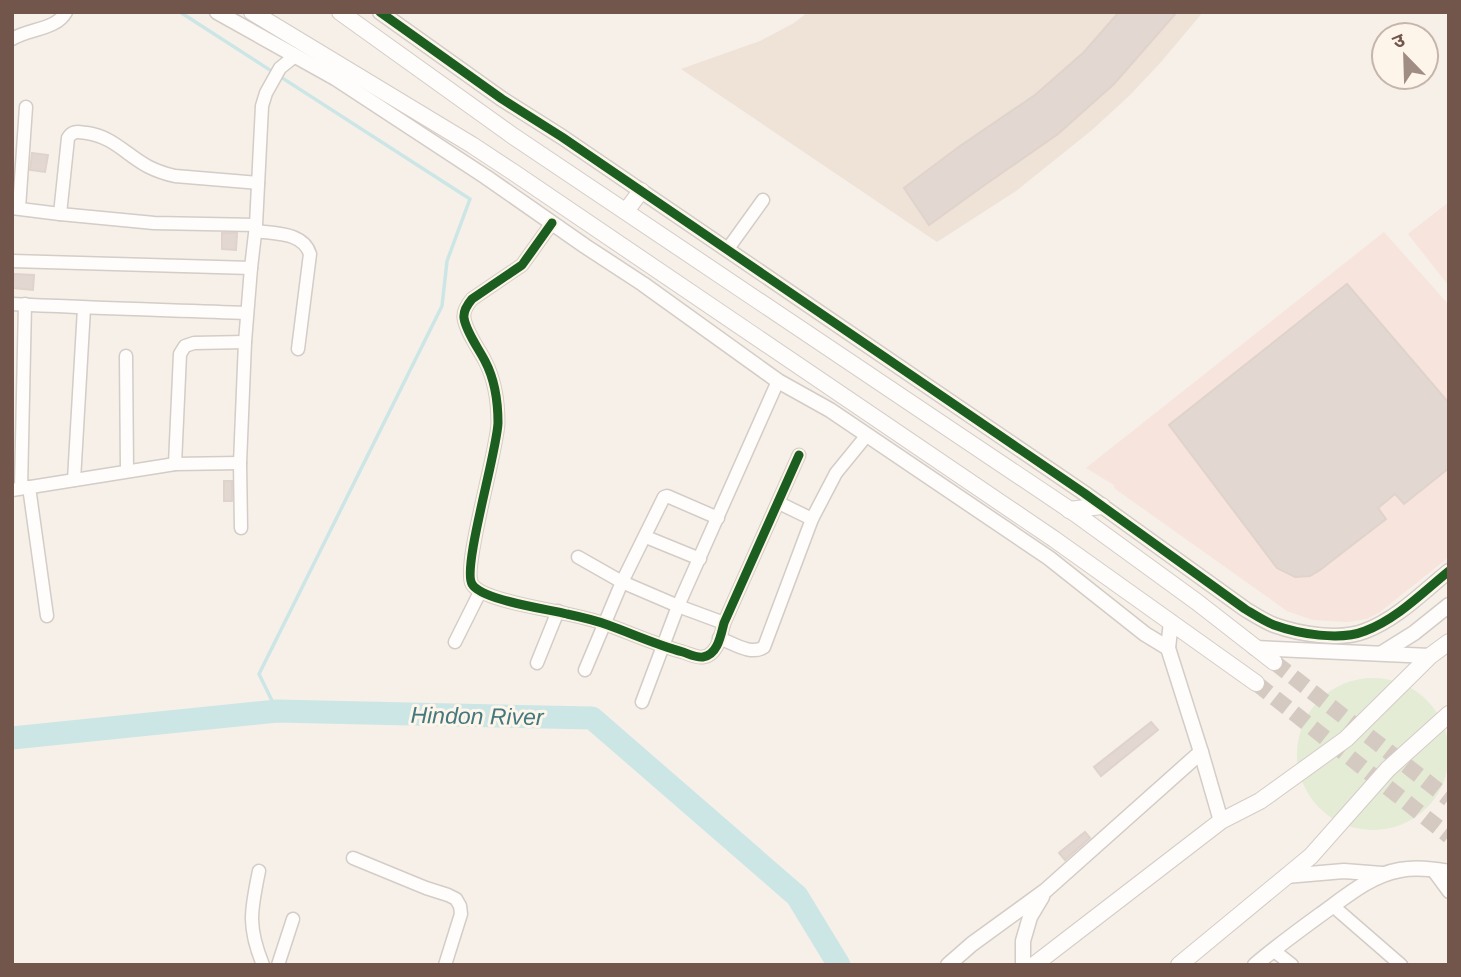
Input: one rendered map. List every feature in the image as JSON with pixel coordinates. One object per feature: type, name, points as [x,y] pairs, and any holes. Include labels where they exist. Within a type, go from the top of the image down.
[{"type":"main road","points":[[252,12],[472,145],[1031,523],[1255,683]]},
{"type":"main road","points":[[340,12],[513,136],[1069,510],[1197,602],[1274,663]]},
{"type":"main road","points":[[626,211],[640,191]]},
{"type":"main road","points":[[1069,510],[1102,506]]},
{"type":"main road","points":[[1034,965],[1221,821],[1260,801],[1346,739],[1430,656],[1449,642]]},
{"type":"main road","points":[[1179,965],[1311,856],[1388,769],[1449,714]]},
{"type":"street","points":[[12,39],[28,31],[51,26],[62,18],[65,12]]},
{"type":"street","points":[[217,12],[335,78],[486,177],[643,284],[778,381],[830,410],[1049,558],[1168,649]]},
{"type":"street","points":[[380,12],[502,99],[1102,506],[1245,609],[1271,624],[1292,630],[1342,636],[1363,632],[1394,615],[1449,571]]},
{"type":"street","points":[[241,528],[240,463],[245,342],[256,228],[262,107],[266,93],[280,68],[295,56]]},
{"type":"street","points":[[26,107],[16,208],[60,215],[154,223],[256,228],[301,240],[310,254],[298,349]]},
{"type":"street","points":[[60,215],[68,138],[76,131],[105,137],[162,173],[258,183]]},
{"type":"street","points":[[727,250],[763,200]]},
{"type":"street","points":[[552,223],[522,265],[472,299],[465,311],[467,325],[493,379],[498,422],[496,443],[480,511],[470,573],[471,584],[493,598],[558,611],[604,624],[701,657],[710,655],[716,649],[724,623],[799,455]]},
{"type":"street","points":[[12,261],[251,268]]},
{"type":"street","points":[[47,617],[21,488],[19,304],[247,313]]},
{"type":"street","points":[[74,480],[84,308]]},
{"type":"street","points":[[175,464],[180,354],[194,343],[245,342]]},
{"type":"street","points":[[126,356],[127,471]]},
{"type":"street","points":[[642,702],[678,606],[778,381]]},
{"type":"street","points":[[719,638],[752,651],[764,648],[812,519],[836,473],[867,435]]},
{"type":"street","points":[[21,488],[175,464],[240,463]]},
{"type":"street","points":[[585,670],[622,582],[663,498],[666,496],[718,518]]},
{"type":"street","points":[[779,503],[812,519]]},
{"type":"street","points":[[646,537],[700,559]]},
{"type":"street","points":[[578,557],[622,582],[724,623]]},
{"type":"street","points":[[455,642],[480,592]]},
{"type":"street","points":[[1382,653],[1414,633],[1449,605]]},
{"type":"street","points":[[537,663],[558,611]]},
{"type":"street","points":[[1171,622],[1168,649],[1221,821]]},
{"type":"street","points":[[1342,636],[1354,652]]},
{"type":"street","points":[[1255,648],[1430,656]]},
{"type":"street","points":[[948,965],[972,944],[1045,891],[1201,752]]},
{"type":"street","points":[[354,858],[456,899],[461,914],[445,965]]},
{"type":"street","points":[[1255,965],[1373,879],[1399,870],[1432,869],[1449,873]]},
{"type":"street","points":[[1432,869],[1449,892]]},
{"type":"street","points":[[259,871],[251,918],[263,965]]},
{"type":"street","points":[[1286,876],[1345,872],[1387,875]]},
{"type":"street","points":[[1023,965],[1023,941],[1030,917],[1045,891]]},
{"type":"street","points":[[1333,906],[1401,965]]},
{"type":"street","points":[[278,965],[293,919]]},
{"type":"street","points":[[1273,950],[1292,965]]},
{"type":"shaded area","points":[[808,12],[1203,12],[1130,95],[1092,130],[1016,191],[937,242],[681,69],[760,41],[794,23]]},
{"type":"shaded area","points":[[1449,202],[1449,286],[1408,234]]},
{"type":"shaded area","points":[[1384,232],[1449,305],[1449,557],[1380,612],[1367,619],[1348,622],[1313,620],[1287,611],[1114,488],[1114,485],[1086,468]]},
{"type":"green space","points":[[1373,678],[1402,683],[1427,700],[1444,725],[1449,754],[1444,783],[1427,808],[1402,825],[1373,830],[1344,825],[1319,808],[1302,783],[1297,754],[1302,725],[1319,700],[1344,683]]},
{"type":"building","points":[[1119,12],[1177,12],[1114,84],[1058,134],[929,225],[904,188],[1035,95],[1084,52]]},
{"type":"building","points":[[32,153],[48,155],[45,172],[30,170]]},
{"type":"building","points":[[222,233],[237,233],[236,250],[222,249]]},
{"type":"building","points":[[14,274],[34,275],[33,290],[13,288]]},
{"type":"building","points":[[1347,284],[1449,403],[1449,468],[1404,504],[1395,494],[1378,508],[1386,519],[1320,570],[1310,576],[1295,577],[1277,568],[1169,425]]},
{"type":"building","points":[[224,481],[232,481],[232,501],[224,501]]},
{"type":"building","points":[[1151,722],[1158,730],[1101,776],[1094,767]]},
{"type":"building","points":[[1085,832],[1090,838],[1065,860],[1059,853]]},
{"type":"waterway","points":[[180,12],[470,199],[447,261],[442,306],[259,674],[277,711]]},
{"type":"waterway","name":"Hindon River","points":[[12,738],[277,711],[592,718],[797,896],[839,965]]},
{"type":"tunnel","points":[[1274,662],[1449,799]]},
{"type":"tunnel","points":[[1256,683],[1449,836]]},
{"type":"cycle path","points":[[380,12],[502,99],[562,137],[1084,493],[1267,622],[1307,633],[1332,636],[1355,634],[1377,626],[1399,612],[1449,571]]},
{"type":"cycle path","points":[[552,223],[522,265],[472,299],[464,313],[467,329],[491,376],[498,415],[496,438],[472,556],[470,574],[472,584],[478,590],[515,603],[598,622],[696,656],[708,655],[718,643],[724,623],[799,455]]}]
